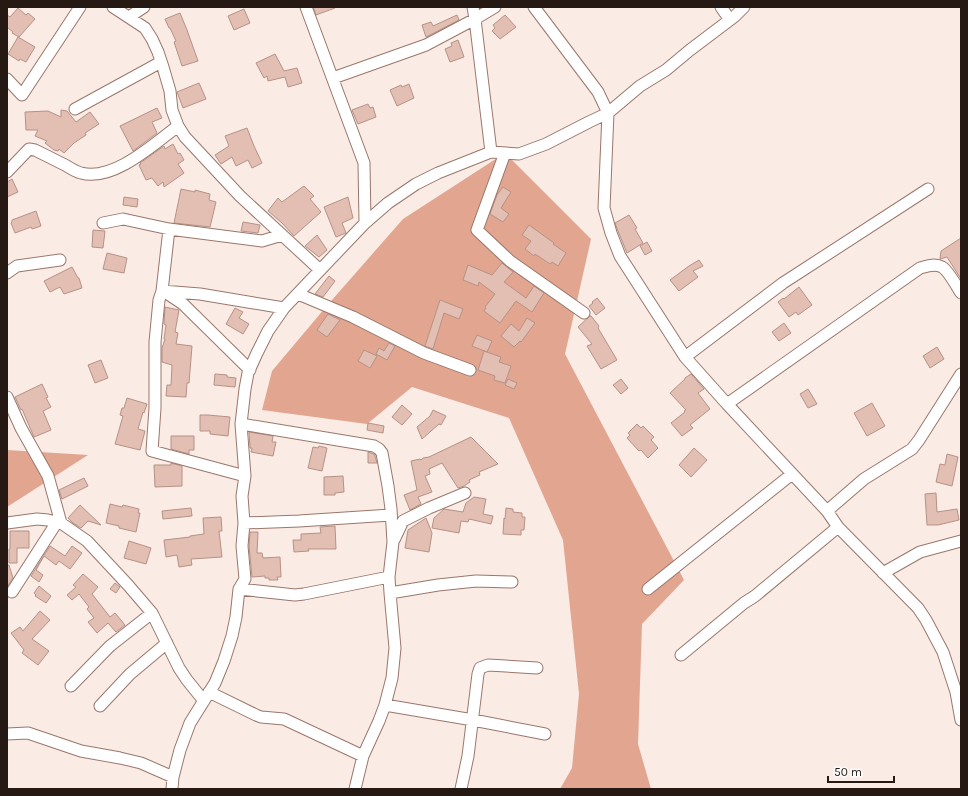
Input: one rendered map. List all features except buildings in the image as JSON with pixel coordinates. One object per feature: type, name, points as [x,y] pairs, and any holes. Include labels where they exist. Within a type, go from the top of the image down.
[{"type":"street","points":[[7,79],[22,95],[80,7]]},
{"type":"street","points":[[113,7],[145,28],[152,39],[170,91],[172,110],[178,126],[185,137],[240,196],[320,270]]},
{"type":"street","points":[[129,17],[144,7]]},
{"type":"street","points":[[306,7],[364,163],[365,223]]},
{"type":"street","points":[[473,7],[491,152]]},
{"type":"street","points":[[333,78],[426,45],[495,7]]},
{"type":"street","points":[[534,7],[598,92],[608,113],[604,208],[611,233],[620,256],[686,357],[727,404],[826,511],[838,527],[918,608],[943,652],[956,692],[961,720]]},
{"type":"street","points":[[721,7],[730,20]]},
{"type":"street","points":[[172,789],[173,777],[180,750],[190,723],[215,683],[232,636],[239,589],[245,579],[242,546],[244,522],[242,496],[245,476],[241,424],[245,389],[250,370],[268,331],[284,308],[365,223],[388,203],[416,184],[438,173],[491,152],[519,154],[546,144],[608,113],[640,86],[666,70],[735,16],[744,7]]},
{"type":"street","points":[[75,109],[161,62]]},
{"type":"street","points":[[7,172],[29,149],[35,150],[80,173],[93,175],[104,173],[111,171],[135,158],[178,126]]},
{"type":"street","points":[[505,153],[478,230],[510,261],[584,313]]},
{"type":"street","points":[[686,357],[783,283],[928,189]]},
{"type":"street","points":[[103,223],[123,219],[169,229],[262,241],[282,235]]},
{"type":"street","points":[[169,229],[155,342],[155,408],[152,451],[245,476]]},
{"type":"street","points":[[7,273],[17,266],[60,260]]},
{"type":"street","points":[[727,404],[920,268],[931,265],[942,267],[952,278],[961,293]]},
{"type":"street","points":[[162,291],[200,294],[284,308]]},
{"type":"street","points":[[162,291],[183,304],[250,370]]},
{"type":"street","points":[[298,294],[353,317],[424,353],[470,370]]},
{"type":"street","points":[[826,511],[864,479],[912,449],[961,374]]},
{"type":"street","points":[[7,397],[21,428],[48,476],[59,523],[12,592]]},
{"type":"street","points":[[241,424],[374,446],[382,453],[388,486],[393,542],[389,577],[395,648],[392,678],[385,705],[363,756],[355,789]]},
{"type":"street","points":[[648,589],[792,474]]},
{"type":"street","points":[[393,542],[403,521],[465,493]]},
{"type":"street","points":[[244,522],[300,521],[391,515]]},
{"type":"street","points":[[7,523],[43,519],[59,523],[87,541],[152,613],[179,668],[187,680],[206,696],[256,716],[284,719],[363,756]]},
{"type":"street","points":[[681,655],[838,527]]},
{"type":"street","points":[[883,573],[920,552],[961,541]]},
{"type":"street","points":[[239,589],[296,595],[389,577]]},
{"type":"street","points":[[390,592],[476,581],[512,582]]},
{"type":"street","points":[[71,686],[110,646],[152,613]]},
{"type":"street","points":[[100,706],[130,674],[167,644]]},
{"type":"street","points":[[461,789],[468,756],[480,668],[488,665],[537,668]]},
{"type":"street","points":[[385,705],[546,734]]},
{"type":"street","points":[[7,734],[28,733],[82,751],[141,763],[173,777]]},
{"type":"shaded area","points":[[505,153],[591,239],[565,354],[684,580],[642,624],[638,744],[651,789],[560,789],[572,768],[579,694],[563,540],[509,418],[412,387],[367,424],[262,410],[272,371],[403,219]]},
{"type":"shaded area","points":[[7,450],[88,455],[7,507]]}]
